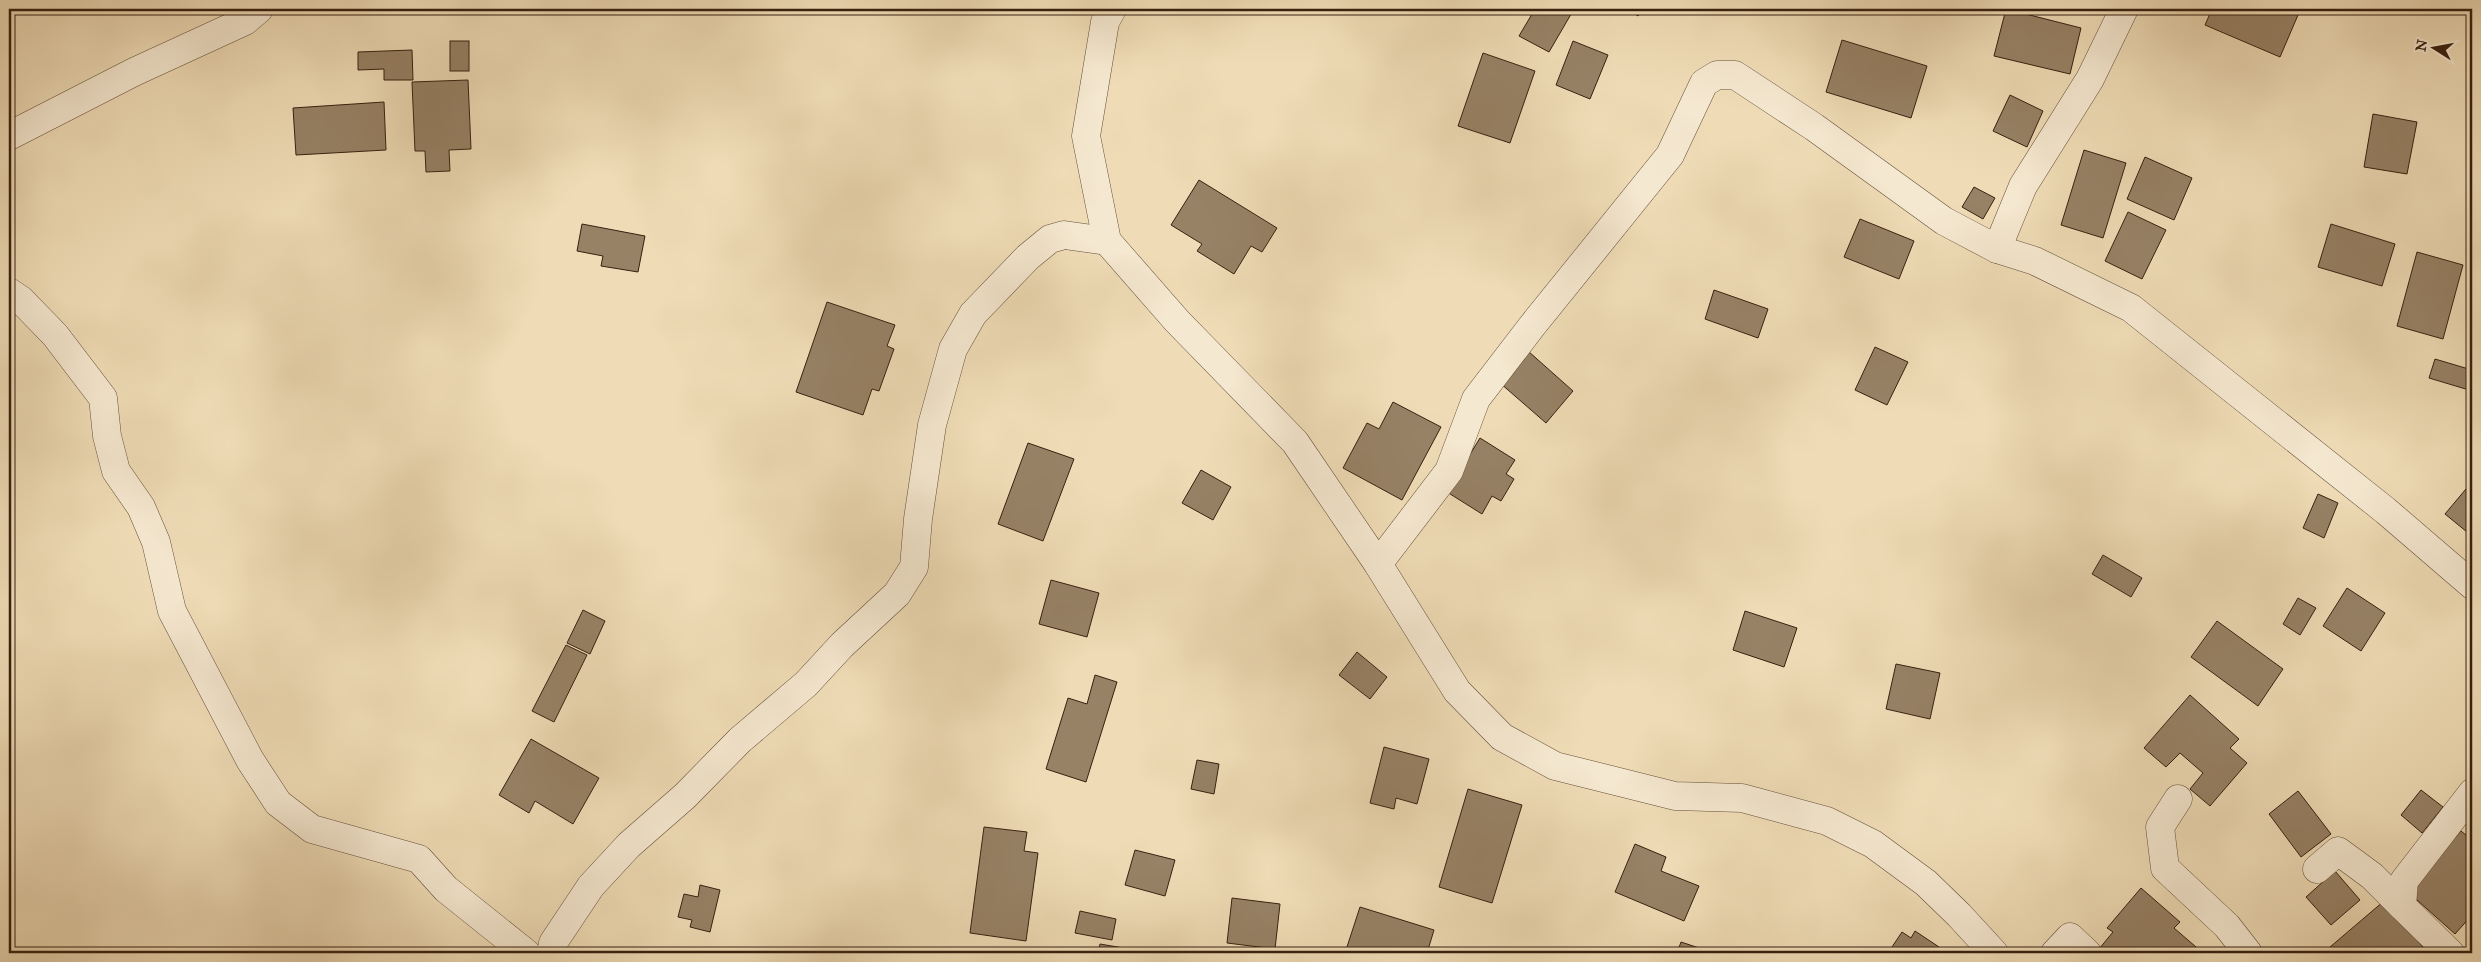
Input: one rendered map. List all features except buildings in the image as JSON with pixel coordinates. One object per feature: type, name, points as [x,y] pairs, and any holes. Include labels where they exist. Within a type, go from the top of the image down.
[{"type":"street","points":[[9,136],[134,72],[245,21],[259,9]]},
{"type":"street","points":[[1112,9],[1104,22],[1086,136],[1107,241],[1178,321],[1295,442],[1378,564],[1457,691],[1502,738],[1555,766],[1675,796],[1742,798],[1827,821],[1873,844],[1926,884],[1959,915],[1994,953]]},
{"type":"street","points":[[1997,249],[2023,186],[2090,80],[2124,9]]},
{"type":"street","points":[[1378,564],[1449,471],[1476,399],[1532,326],[1670,155],[1704,83],[1717,75],[1735,75],[1814,127],[1944,220],[1997,249],[2035,261],[2131,308],[2386,511],[2472,585]]},
{"type":"street","points":[[551,953],[553,944],[591,886],[629,845],[685,796],[740,740],[806,684],[842,645],[897,594],[914,567],[918,519],[934,416],[953,349],[973,314],[1028,257],[1050,239],[1064,235],[1107,241]]},
{"type":"street","points":[[9,292],[21,300],[54,335],[103,398],[107,436],[116,470],[141,507],[156,542],[172,611],[250,760],[278,802],[312,829],[419,859],[446,889],[526,953]]},
{"type":"street","points":[[2402,906],[2404,881],[2472,793]]},
{"type":"street","points":[[2178,800],[2160,827],[2165,868],[2227,926],[2248,953]]},
{"type":"street","points":[[2317,869],[2338,851],[2372,876],[2450,953]]},
{"type":"street","points":[[2055,953],[2070,937],[2087,953]]}]
